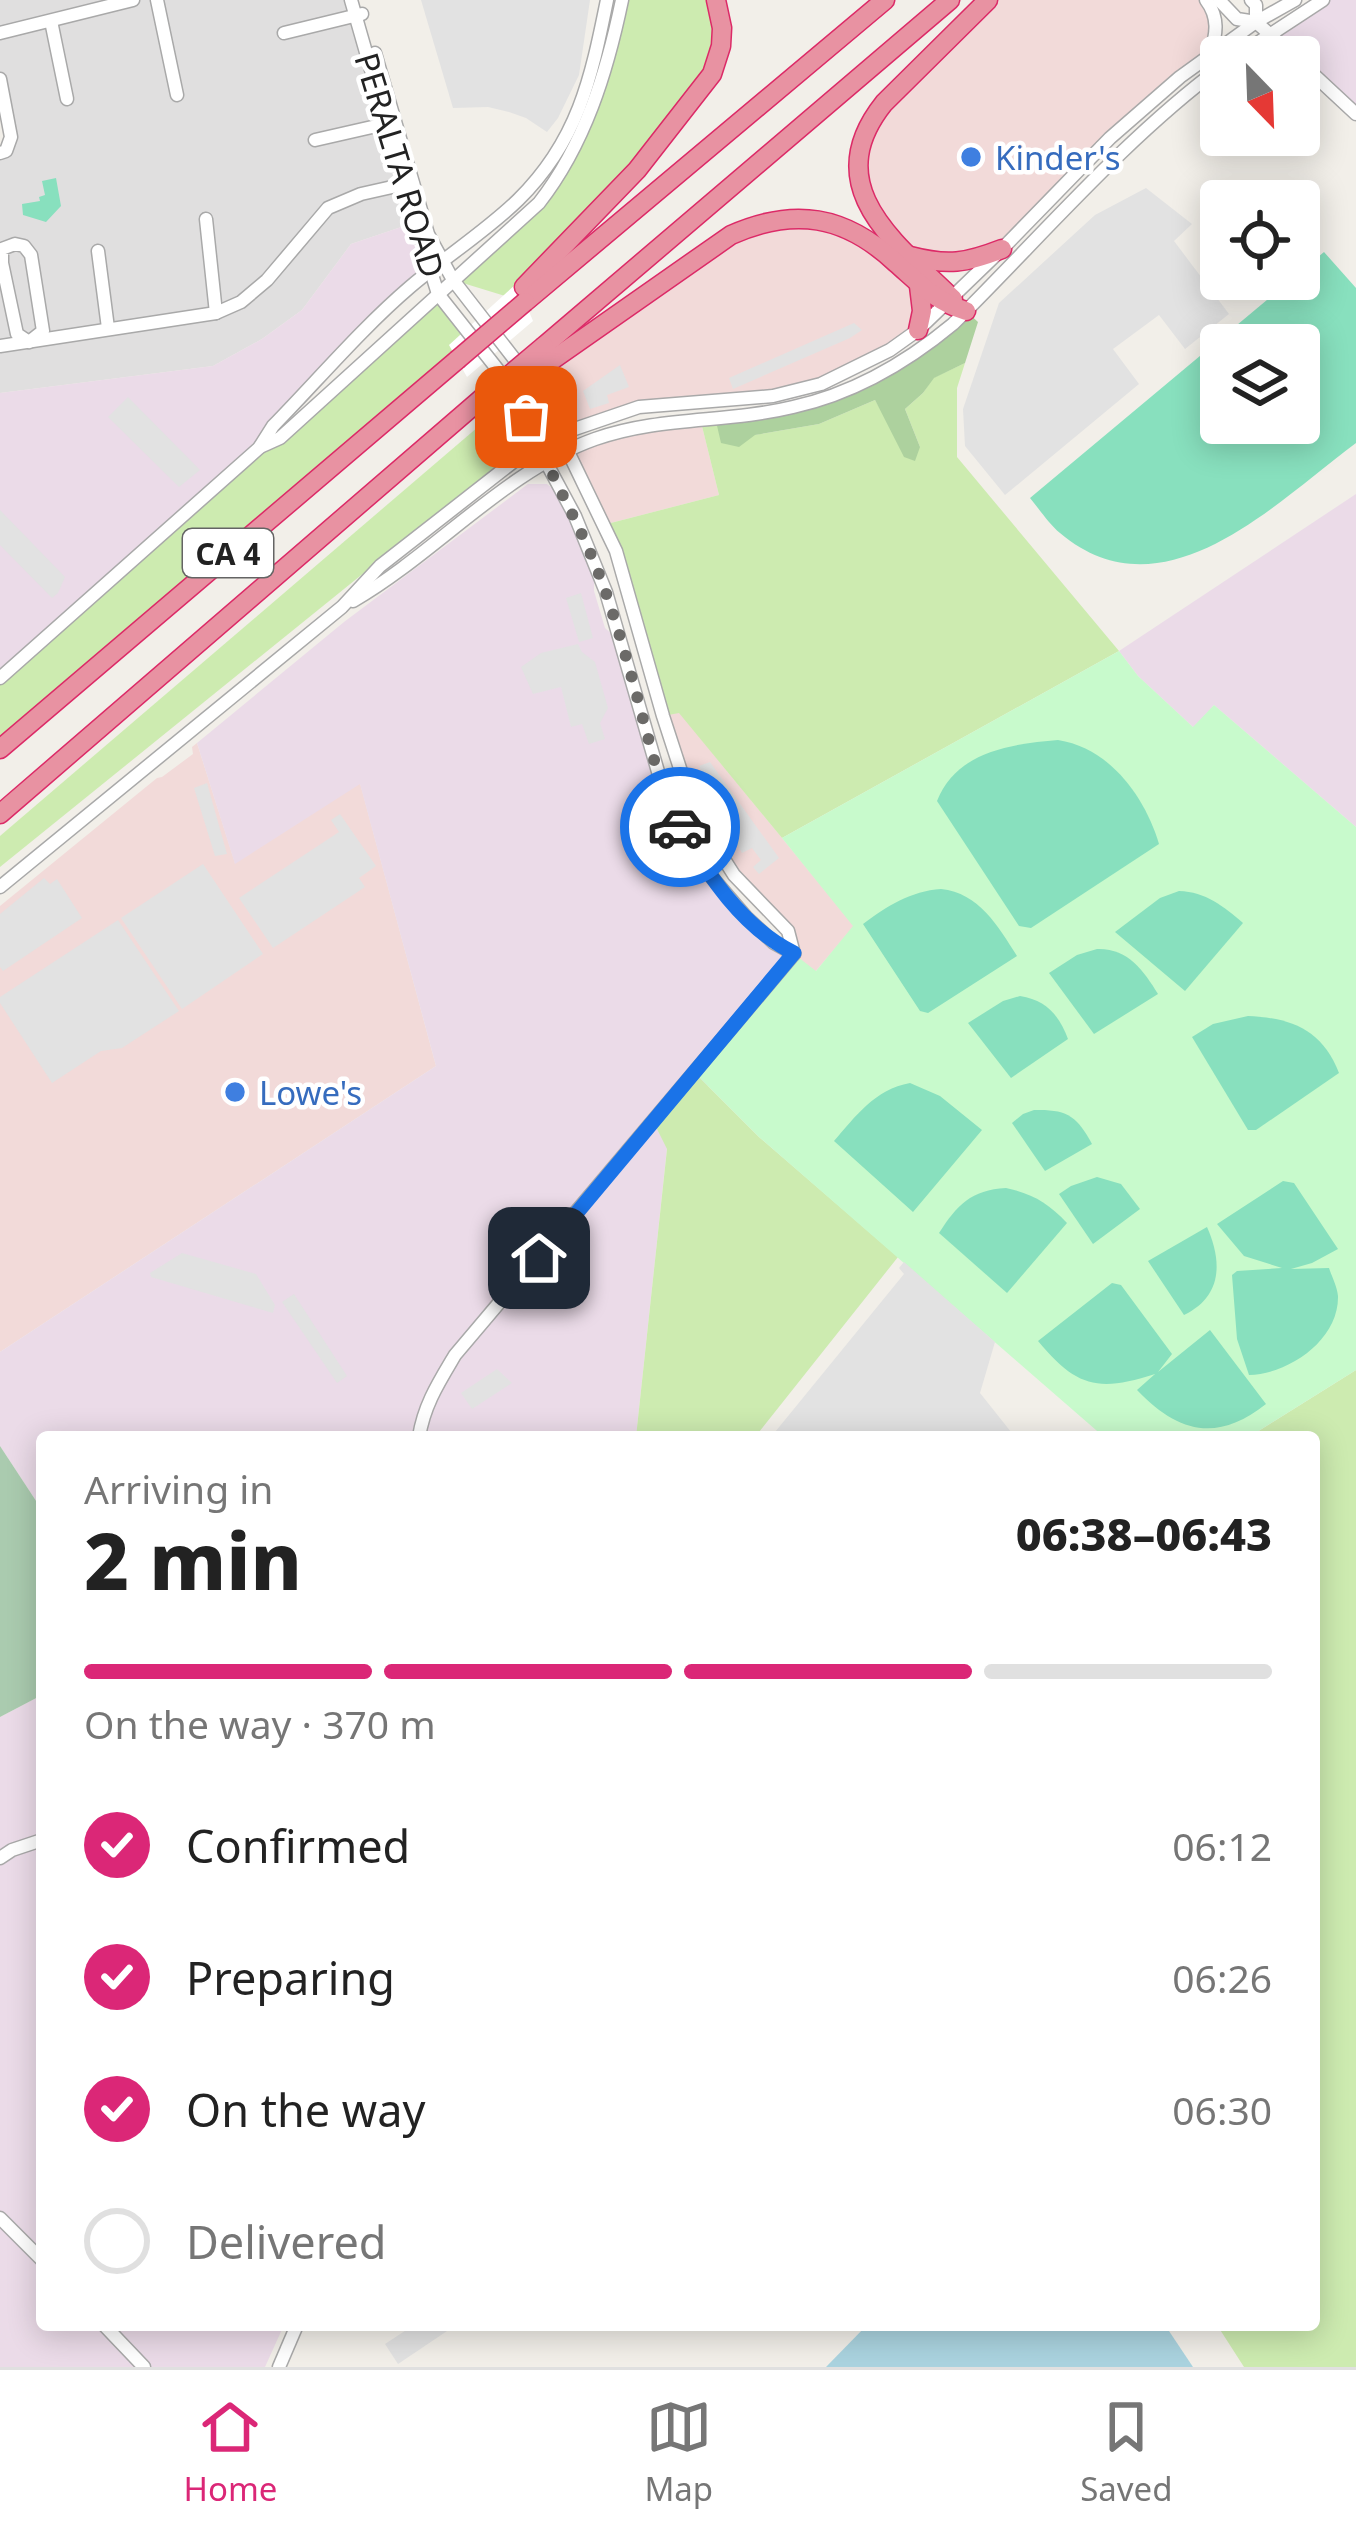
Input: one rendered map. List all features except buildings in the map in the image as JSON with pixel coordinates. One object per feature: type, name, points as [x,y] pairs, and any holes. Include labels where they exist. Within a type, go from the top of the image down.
[{"type":"highway","points":[[523,296],[637,170],[712,75],[722,28],[716,0]]},
{"type":"highway","name":"CA 4","points":[[0,749],[461,357],[523,296],[885,0]]},
{"type":"highway","points":[[548,353],[950,0]]},
{"type":"highway","points":[[954,304],[867,204],[859,177],[860,143],[884,103],[988,0]]},
{"type":"highway","points":[[548,353],[730,235],[784,218],[815,218],[870,240],[920,286],[954,304]]},
{"type":"highway","points":[[910,256],[949,263],[973,261],[1002,249]]},
{"type":"highway","points":[[918,330],[920,286]]},
{"type":"highway","name":"CA 4","points":[[0,814],[379,489],[548,353]]},
{"type":"street","points":[[0,33],[133,0]]},
{"type":"street","points":[[157,0],[177,94]]},
{"type":"street","points":[[0,678],[259,448],[273,426],[408,289],[520,197],[562,143],[579,112],[592,75],[607,0]]},
{"type":"street","points":[[259,448],[280,438],[539,203],[561,175],[581,136],[622,0]]},
{"type":"street","points":[[1206,0],[1216,20],[1216,36]]},
{"type":"street","points":[[1220,0],[1238,19],[1256,22],[1271,34]]},
{"type":"street","points":[[1251,0],[1256,5],[1256,22]]},
{"type":"street","points":[[1235,36],[1294,0]]},
{"type":"street","points":[[1268,36],[1323,0]]},
{"type":"street","points":[[284,33],[358,7]]},
{"type":"street","name":"PERALTA ROAD","points":[[358,7],[436,267],[438,294],[513,389],[575,515],[623,644],[675,820],[703,867],[746,917],[774,944],[794,953]]},
{"type":"street","points":[[51,21],[67,99]]},
{"type":"street","points":[[342,607],[389,580],[514,483],[569,450],[640,425],[789,408],[833,396],[883,373],[931,342],[954,304],[1002,249],[1110,138],[1200,62]]},
{"type":"street","points":[[0,79],[11,137],[6,151],[0,153]]},
{"type":"street","points":[[1320,80],[1356,114]]},
{"type":"street","points":[[0,887],[342,607],[380,566],[512,462],[560,434],[640,407],[773,396],[856,369],[954,304],[1200,83]]},
{"type":"street","points":[[315,140],[391,122]]},
{"type":"street","points":[[0,346],[216,313],[241,302],[267,280],[328,208],[408,183]]},
{"type":"street","points":[[206,219],[216,313]]},
{"type":"street","points":[[14,244],[25,245],[31,255],[43,331],[29,342],[16,334],[2,263],[2,250],[14,244]]},
{"type":"street","points":[[98,251],[108,328]]},
{"type":"street","name":"PERALTA ROAD","points":[[436,267],[453,280],[526,374],[569,450],[616,551],[663,716],[701,823],[734,875],[788,931],[794,953]]},
{"type":"street","points":[[420,1431],[430,1396],[455,1355],[794,953]]},
{"type":"street","points":[[0,1858],[36,1842]]},
{"type":"street","points":[[0,2218],[36,2254]]},
{"type":"street","points":[[110,2331],[144,2367]]},
{"type":"street","points":[[279,2367],[294,2331]]},
{"type":"shaded area","points":[[0,0],[351,0],[416,222],[351,244],[302,310],[213,366],[0,393],[0,153],[11,137],[0,79]]},
{"type":"shaded area","points":[[421,0],[590,0],[579,75],[547,132],[509,112],[453,108]]},
{"type":"shaded area","points":[[989,0],[1206,0],[1210,5],[1210,36],[1200,36],[1200,62],[1002,249],[973,261],[910,256],[864,196],[870,121]]},
{"type":"shaded area","points":[[1323,0],[1356,0],[1356,114],[1320,80],[1320,36],[1271,34]]},
{"type":"shaded area","points":[[1146,188],[1192,224],[1174,241],[1200,276],[1200,300],[1218,300],[1229,314],[1216,324],[1200,324],[1200,337],[1185,349],[1159,315],[1113,349],[1139,384],[1005,495],[965,446],[963,409],[999,303],[1095,215]]},
{"type":"shaded area","points":[[416,222],[431,271],[408,289],[259,448],[0,678],[0,393],[213,366],[302,310],[351,244]]},
{"type":"shaded area","points":[[757,223],[848,229],[919,286],[918,330],[856,369],[773,396],[639,407],[560,434],[551,361]]},
{"type":"shaded area","points":[[854,323],[862,330],[850,338],[733,389],[729,378]]},
{"type":"shaded area","points":[[620,365],[629,387],[607,395],[609,403],[590,409],[583,391]]},
{"type":"shaded area","points":[[128,397],[200,470],[179,487],[108,417]]},
{"type":"shaded area","points":[[700,418],[719,495],[603,525],[569,450]]},
{"type":"shaded area","points":[[528,484],[547,484],[578,532],[594,574],[605,628],[623,644],[675,820],[746,917],[794,954],[667,1148],[637,1431],[36,1431],[36,1501],[0,1446],[0,1352],[436,1066],[360,784],[235,864],[197,743],[344,622]]},
{"type":"shaded area","points":[[1356,494],[1356,827],[1214,705],[1194,728],[1138,676],[1119,651]]},
{"type":"shaded area","points":[[0,510],[65,577],[52,598],[0,545]]},
{"type":"shaded area","points":[[581,593],[593,638],[579,642],[566,598]]},
{"type":"shaded area","points":[[578,644],[595,662],[608,708],[600,723],[605,739],[589,744],[582,724],[571,727],[561,687],[533,694],[521,667],[541,653]]},
{"type":"shaded area","points":[[679,712],[854,926],[815,972],[794,954],[788,931],[715,847],[663,716]]},
{"type":"shaded area","points":[[197,743],[235,863],[360,783],[436,1066],[0,1352],[0,906],[193,754]]},
{"type":"shaded area","points":[[710,762],[779,858],[759,874],[753,867],[761,860],[752,848],[742,853],[713,801],[699,766]]},
{"type":"shaded area","points":[[207,783],[227,854],[215,856],[194,788]]},
{"type":"shaded area","points":[[340,814],[376,866],[359,878],[365,887],[273,948],[239,898],[339,832],[331,820]]},
{"type":"shaded area","points":[[203,864],[263,954],[182,1009],[121,918]]},
{"type":"shaded area","points":[[44,878],[50,884],[57,879],[82,918],[3,971],[0,914]]},
{"type":"shaded area","points":[[118,920],[179,1011],[122,1048],[101,1051],[52,1083],[0,997]]},
{"type":"shaded area","points":[[182,1253],[256,1274],[275,1305],[273,1313],[151,1277],[150,1273]]},
{"type":"shaded area","points":[[904,1262],[995,1342],[980,1393],[1010,1431],[776,1431],[904,1274],[899,1268]]},
{"type":"shaded area","points":[[294,1294],[347,1376],[337,1383],[282,1302]]},
{"type":"shaded area","points":[[497,1369],[512,1383],[472,1409],[461,1393]]},
{"type":"shaded area","points":[[36,1698],[36,2331],[281,2331],[265,2367],[0,2367],[0,1717]]},
{"type":"shaded area","points":[[405,2331],[447,2331],[398,2364],[385,2344]]},
{"type":"green space","points":[[622,0],[716,0],[719,60],[525,302],[453,280],[539,203],[581,137]]},
{"type":"green space","points":[[56,178],[61,206],[46,222],[23,215],[22,204],[40,201],[45,195],[42,181]]},
{"type":"green space","points":[[1324,252],[1356,288],[1356,443],[1253,521],[1216,544],[1177,559],[1138,564],[1099,557],[1056,529],[1030,498],[1200,356],[1200,444],[1320,444],[1320,324],[1238,324],[1267,300],[1320,300],[1320,255]]},
{"type":"green space","points":[[438,294],[474,340],[0,751],[0,678],[280,438]]},
{"type":"green space","points":[[966,311],[978,322],[965,363],[934,378],[905,409],[920,447],[915,461],[904,457],[875,400],[819,424],[755,435],[739,447],[721,443],[715,417],[789,408],[883,373]]},
{"type":"green space","points":[[965,363],[957,388],[957,457],[1119,651],[782,838],[679,713],[663,716],[603,525],[719,495],[700,418],[754,435],[819,424],[875,400],[889,424],[920,447],[905,409],[933,378]]},
{"type":"green space","points":[[506,403],[522,434],[516,450],[0,867],[0,836]]},
{"type":"green space","points":[[1119,651],[1138,676],[1193,727],[1214,705],[1356,827],[1356,1370],[1259,1431],[1097,1431],[759,1137],[694,1072],[794,954],[816,971],[853,926],[782,838]]},
{"type":"green space","points":[[1058,740],[1094,753],[1123,777],[1145,809],[1159,844],[1031,928],[1019,926],[937,801],[958,771],[987,753]]},
{"type":"green space","points":[[941,889],[977,904],[1017,956],[928,1013],[920,1011],[863,924],[900,900]]},
{"type":"green space","points":[[1179,891],[1206,897],[1243,923],[1185,991],[1115,932],[1160,898]]},
{"type":"green space","points":[[1097,949],[1126,956],[1158,994],[1094,1034],[1049,973]]},
{"type":"green space","points":[[1020,996],[1050,1010],[1068,1039],[1011,1078],[968,1023]]},
{"type":"green space","points":[[1248,1016],[1304,1029],[1324,1046],[1339,1073],[1256,1130],[1248,1130],[1192,1037],[1213,1024]]},
{"type":"green space","points":[[694,1072],[759,1137],[898,1257],[760,1431],[637,1431],[667,1149],[653,1121]]},
{"type":"green space","points":[[910,1083],[940,1096],[982,1130],[913,1212],[834,1141],[876,1098]]},
{"type":"green space","points":[[1034,1110],[1070,1116],[1092,1144],[1045,1171],[1012,1123]]},
{"type":"green space","points":[[1097,1177],[1121,1184],[1140,1209],[1093,1244],[1059,1194]]},
{"type":"green space","points":[[1283,1181],[1294,1183],[1338,1249],[1291,1269],[1329,1268],[1337,1292],[1336,1312],[1309,1352],[1280,1368],[1249,1375],[1237,1339],[1232,1275],[1282,1268],[1244,1256],[1217,1224]]},
{"type":"green space","points":[[1006,1188],[1039,1200],[1067,1223],[1007,1293],[939,1233],[966,1201]]},
{"type":"green space","points":[[1207,1227],[1216,1277],[1206,1298],[1184,1315],[1148,1261]]},
{"type":"green space","points":[[1112,1283],[1121,1285],[1172,1354],[1158,1372],[1210,1330],[1266,1404],[1232,1424],[1199,1428],[1168,1416],[1137,1390],[1155,1374],[1104,1384],[1065,1369],[1038,1341]]},
{"type":"green space","points":[[1356,1370],[1356,2367],[1244,2367],[1221,2331],[1320,2331],[1320,1431],[1259,1431]]},
{"type":"green space","points":[[0,1446],[36,1501],[36,1698],[0,1717]]},
{"type":"water","points":[[861,2331],[1169,2331],[1193,2367],[826,2367]]},
{"type":"pier","points":[[517,283],[533,321],[467,377],[449,345]]},
{"type":"way so far","points":[[526,417],[592,553],[661,782],[680,827]]},
{"type":"place","name":"Kinder's","points":[[971,157]]},
{"type":"place","name":"Lowe's","points":[[235,1092]]},
{"type":"route","points":[[539,1258],[794,953],[774,944],[746,917],[703,867],[680,827]]}]
